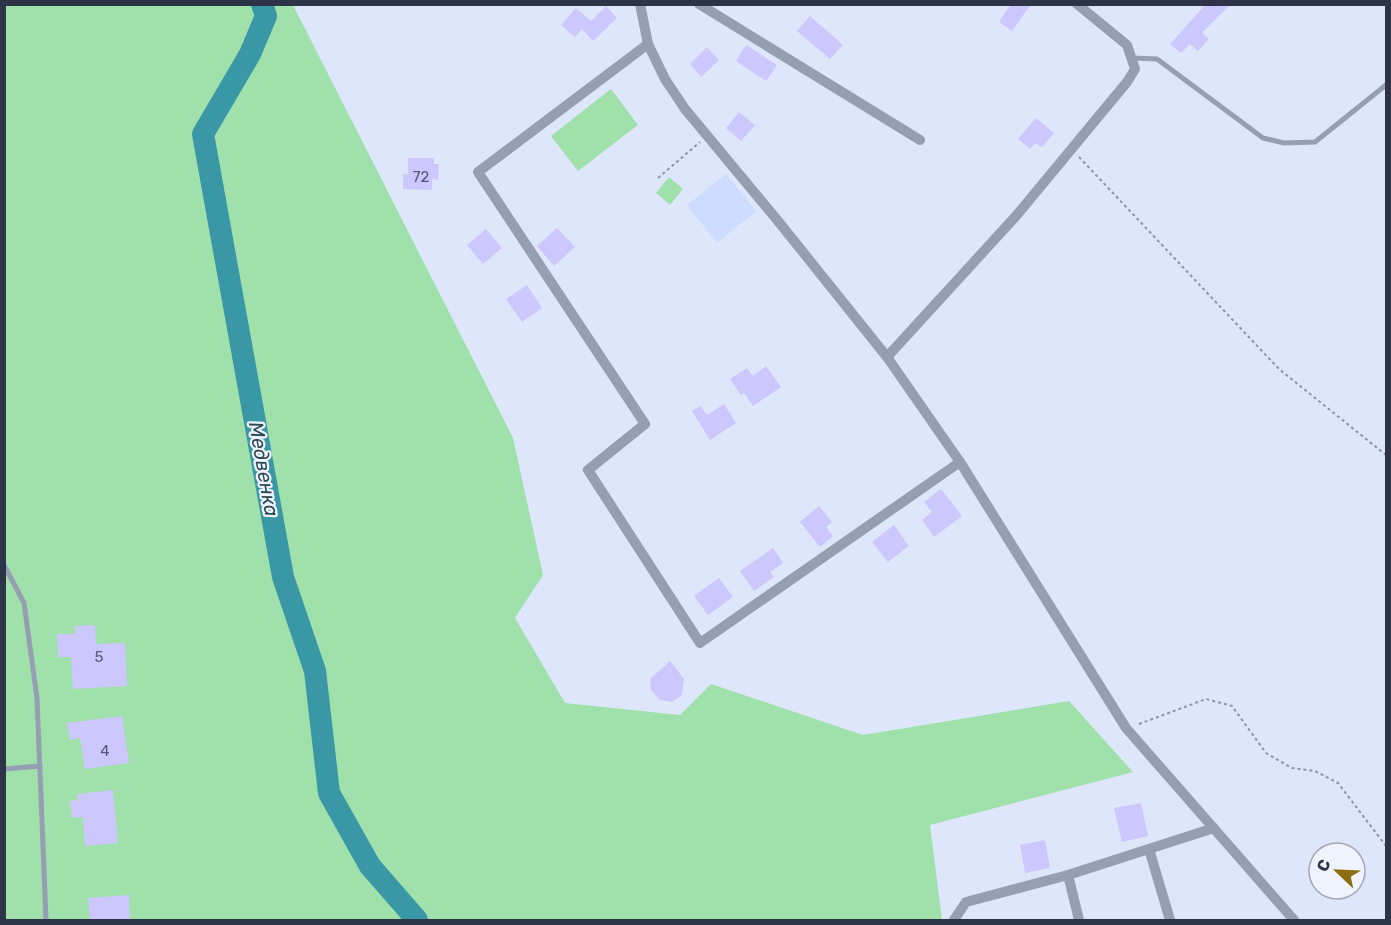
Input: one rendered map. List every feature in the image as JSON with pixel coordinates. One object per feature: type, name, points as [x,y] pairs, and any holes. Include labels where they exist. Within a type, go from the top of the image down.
[{"type":"street","points":[[640,4],[648,44],[665,79],[706,137],[778,221],[886,357],[960,462],[1126,728],[1294,921]]},
{"type":"street","points":[[699,4],[920,140]]},
{"type":"street","points":[[886,357],[1016,216],[1127,82],[1135,69],[1127,45],[1077,4]]},
{"type":"street","points":[[648,44],[478,172],[645,424],[588,470],[700,643],[960,462]]},
{"type":"street","points":[[954,921],[966,902],[1068,875],[1214,828]]},
{"type":"street","points":[[1149,849],[1170,921]]},
{"type":"street","points":[[1068,875],[1079,921]]},
{"type":"lane","points":[[1132,58],[1157,59],[1263,138],[1284,143],[1315,142],[1386,85]]},
{"type":"lane","points":[[4,565],[24,603],[37,698],[46,921]]},
{"type":"lane","points":[[4,582],[13,581]]},
{"type":"lane","points":[[4,769],[40,766]]},
{"type":"path","points":[[658,178],[706,137]]},
{"type":"path","points":[[1071,149],[1279,369],[1386,455]]},
{"type":"path","points":[[1126,728],[1206,699],[1232,705],[1266,753],[1292,768],[1315,771],[1338,783],[1386,846]]},
{"type":"shaded area","points":[[726,174],[756,211],[717,243],[687,205]]},
{"type":"green space","points":[[5,5],[293,5],[513,438],[543,575],[515,618],[565,703],[680,715],[711,684],[863,735],[1069,701],[1133,772],[930,825],[942,920],[5,920]]},
{"type":"green space","points":[[611,89],[638,125],[578,171],[551,136]]},
{"type":"green space","points":[[669,177],[683,189],[670,205],[656,193]]},
{"type":"building","points":[[1011,4],[1031,4],[1012,31],[999,22]]},
{"type":"building","points":[[1206,4],[1231,4],[1202,33],[1209,39],[1198,51],[1190,44],[1181,53],[1170,44]]},
{"type":"building","points":[[606,6],[617,18],[593,41],[582,29],[575,37],[561,25],[576,8],[591,21]]},
{"type":"building","points":[[810,16],[843,45],[830,59],[797,31]]},
{"type":"building","points":[[746,45],[777,65],[766,81],[736,61]]},
{"type":"building","points":[[707,47],[719,60],[701,77],[690,64]]},
{"type":"building","points":[[739,112],[755,125],[741,141],[726,128]]},
{"type":"building","points":[[1036,118],[1054,133],[1042,147],[1035,143],[1030,149],[1018,139]]},
{"type":"building","points":[[408,158],[434,158],[434,164],[439,164],[438,180],[432,179],[432,190],[403,189],[403,174],[408,174]]},
{"type":"building","points":[[557,228],[575,247],[554,266],[537,246]]},
{"type":"building","points":[[486,229],[502,248],[483,264],[467,245]]},
{"type":"building","points":[[527,285],[542,308],[522,322],[506,299]]},
{"type":"building","points":[[766,366],[781,387],[753,406],[744,393],[741,395],[730,379],[747,368],[753,376]]},
{"type":"building","points":[[724,404],[736,423],[710,440],[692,411],[700,406],[707,415]]},
{"type":"building","points":[[941,489],[962,516],[934,537],[922,520],[932,512],[924,502]]},
{"type":"building","points":[[819,506],[832,522],[826,527],[833,536],[820,547],[800,522]]},
{"type":"building","points":[[894,525],[909,546],[888,562],[872,542]]},
{"type":"building","points":[[773,548],[783,563],[770,572],[774,577],[754,591],[740,571]]},
{"type":"building","points":[[719,578],[733,597],[708,615],[694,596]]},
{"type":"building","points":[[95,625],[96,644],[125,643],[127,686],[73,689],[71,657],[58,657],[57,634],[75,634],[75,626]]},
{"type":"building","points":[[670,661],[684,679],[682,695],[672,702],[660,700],[651,690],[650,679]]},
{"type":"building","points":[[122,716],[129,763],[85,769],[80,738],[70,740],[67,723]]},
{"type":"building","points":[[113,790],[118,843],[85,846],[83,817],[72,818],[70,801],[78,800],[77,794]]},
{"type":"building","points":[[1141,803],[1148,836],[1122,842],[1114,808]]},
{"type":"building","points":[[1045,840],[1050,868],[1025,873],[1020,845]]},
{"type":"building","points":[[129,895],[130,921],[90,921],[88,898]]},
{"type":"waterway","name":"Медвенка","points":[[262,4],[266,16],[250,54],[203,134],[283,577],[315,671],[329,793],[370,866],[417,920]]}]
